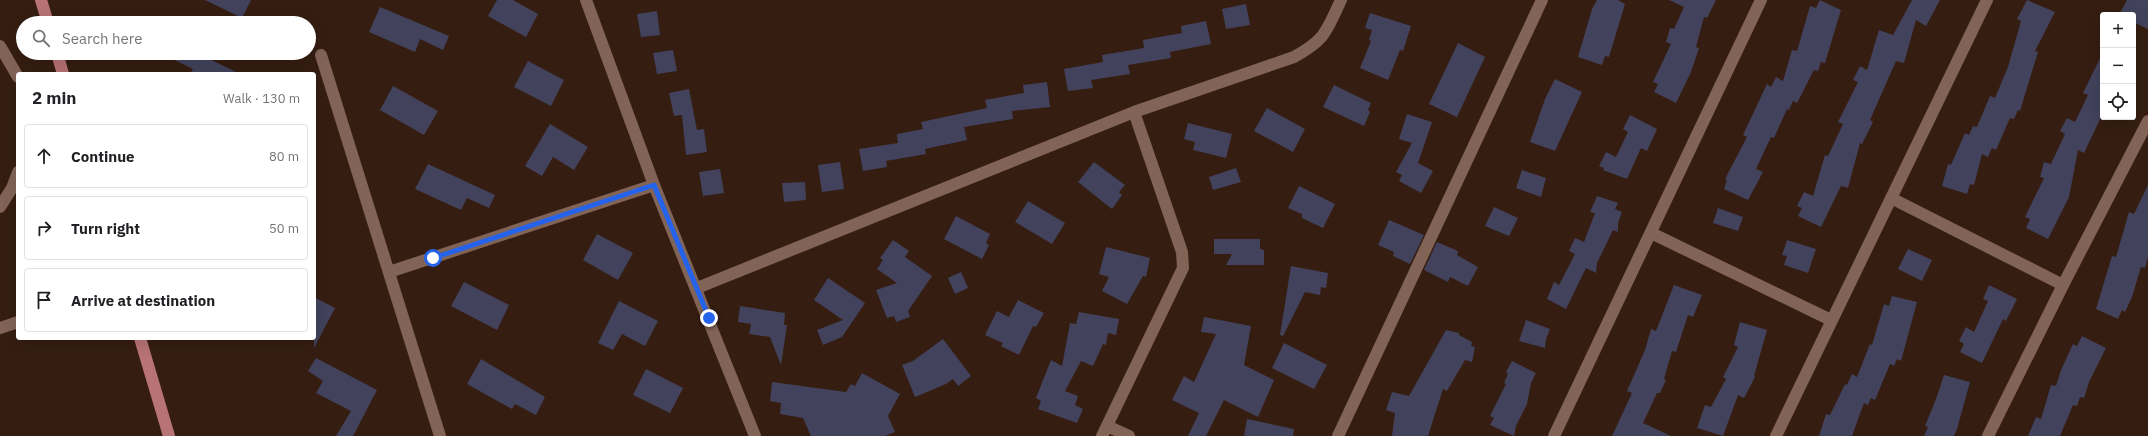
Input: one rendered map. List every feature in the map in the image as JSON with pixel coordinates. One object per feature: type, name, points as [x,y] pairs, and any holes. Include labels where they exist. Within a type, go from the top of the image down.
[{"type":"main road","points":[[41,0],[46,16]]},
{"type":"main road","points":[[59,60],[62,72]]},
{"type":"main road","points":[[141,340],[169,436]]},
{"type":"street","points":[[586,0],[654,185],[697,288],[755,436]]},
{"type":"street","points":[[697,288],[1134,112],[1294,56],[1306,50],[1324,36],[1341,0]]},
{"type":"street","points":[[1338,436],[1542,0]]},
{"type":"street","points":[[1554,436],[1761,0]]},
{"type":"street","points":[[1776,436],[1986,0]]},
{"type":"street","points":[[0,46],[16,74]]},
{"type":"street","points":[[321,55],[440,436]]},
{"type":"street","points":[[1129,436],[1105,431],[1183,268],[1182,252],[1134,112]]},
{"type":"street","points":[[1988,436],[2063,285],[2148,121]]},
{"type":"street","points":[[0,207],[12,188],[16,177]]},
{"type":"street","points":[[389,272],[654,185]]},
{"type":"street","points":[[1891,198],[2063,285]]},
{"type":"street","points":[[1651,233],[1831,320]]},
{"type":"street","points":[[0,328],[16,323]]},
{"type":"building","points":[[205,0],[251,0],[243,16],[238,16]]},
{"type":"building","points":[[497,0],[513,0],[538,14],[526,37],[488,16]]},
{"type":"building","points":[[1597,0],[1618,0],[1625,4],[1609,57],[1605,56],[1602,65],[1578,57],[1592,9]]},
{"type":"building","points":[[1669,0],[1716,0],[1707,18],[1704,17],[1696,47],[1699,48],[1691,72],[1676,103],[1654,92],[1658,84],[1653,82],[1671,44],[1666,42],[1670,28],[1674,29],[1684,7]]},
{"type":"building","points":[[1820,0],[1841,10],[1825,63],[1821,62],[1818,71],[1814,70],[1797,103],[1793,101],[1789,110],[1787,109],[1774,138],[1771,137],[1756,169],[1763,172],[1748,200],[1724,189],[1727,180],[1725,179],[1747,137],[1743,135],[1767,84],[1771,87],[1776,77],[1783,81],[1792,50],[1797,51],[1810,6],[1816,8]]},
{"type":"building","points":[[1912,0],[1940,0],[1926,26],[1916,20],[1904,63],[1896,61],[1870,120],[1873,122],[1862,144],[1860,143],[1848,188],[1841,186],[1821,227],[1798,216],[1802,208],[1797,206],[1804,192],[1813,196],[1825,155],[1828,156],[1843,124],[1838,122],[1858,82],[1853,80],[1860,66],[1867,70],[1879,30],[1893,35]]},
{"type":"building","points":[[2027,0],[2055,12],[2035,51],[2038,52],[2020,111],[2018,110],[2014,119],[2010,118],[1996,150],[1992,148],[1988,157],[1982,154],[1974,185],[1970,184],[1967,194],[1942,186],[1948,164],[1951,165],[1965,133],[1969,135],[1973,126],[1977,127],[1990,96],[1995,98],[2008,67],[2021,21],[2017,19]]},
{"type":"building","points":[[2127,0],[2148,0],[2148,29],[2136,23],[2136,12],[2121,12]]},
{"type":"building","points":[[1246,4],[1250,25],[1226,29],[1222,9]]},
{"type":"building","points":[[380,7],[449,36],[443,50],[420,39],[415,52],[369,32]]},
{"type":"building","points":[[657,11],[660,35],[641,37],[637,14]]},
{"type":"building","points":[[1370,13],[1411,26],[1403,51],[1400,50],[1388,80],[1360,68],[1371,41],[1369,40],[1372,30],[1365,28]]},
{"type":"building","points":[[1206,21],[1211,44],[1170,52],[1171,58],[1128,65],[1130,74],[1091,80],[1093,88],[1068,91],[1064,69],[1103,62],[1102,55],[1144,48],[1143,40],[1182,33],[1181,26]]},
{"type":"building","points":[[1458,43],[1485,57],[1457,117],[1429,104]]},
{"type":"building","points":[[673,50],[677,71],[657,74],[653,53]]},
{"type":"building","points":[[2100,58],[2100,119],[2084,153],[2078,150],[2069,197],[2048,239],[2026,228],[2030,219],[2025,217],[2044,178],[2040,177],[2044,162],[2051,164],[2065,134],[2060,131],[2067,118],[2075,122],[2088,95],[2083,93]]},
{"type":"building","points":[[174,60],[211,60],[236,72],[191,72],[193,69]]},
{"type":"building","points":[[528,61],[564,80],[551,106],[514,87]]},
{"type":"building","points":[[1555,79],[1582,92],[1555,151],[1530,142],[1545,99]]},
{"type":"building","points":[[1047,82],[1050,107],[1012,111],[1013,119],[964,127],[967,140],[925,149],[926,154],[886,161],[887,167],[863,171],[859,149],[898,143],[897,134],[923,129],[921,122],[987,108],[985,100],[1024,93],[1023,85]]},
{"type":"building","points":[[1334,85],[1371,103],[1368,110],[1370,112],[1364,126],[1323,107]]},
{"type":"building","points":[[393,86],[438,111],[424,135],[380,110]]},
{"type":"building","points":[[689,89],[697,130],[704,129],[707,152],[686,155],[682,115],[674,116],[669,93]]},
{"type":"building","points":[[1267,108],[1305,129],[1293,152],[1254,131]]},
{"type":"building","points":[[1407,114],[1432,122],[1418,163],[1433,171],[1421,193],[1399,181],[1402,175],[1396,172],[1412,143],[1399,139]]},
{"type":"building","points":[[1630,115],[1657,129],[1647,151],[1641,148],[1627,179],[1603,170],[1604,168],[1599,166],[1606,152],[1616,157],[1628,132],[1623,129]]},
{"type":"building","points":[[1188,123],[1232,134],[1226,158],[1193,150],[1195,142],[1184,139]]},
{"type":"building","points":[[550,124],[588,147],[574,170],[553,157],[542,176],[525,166]]},
{"type":"building","points":[[840,162],[844,189],[822,192],[818,165]]},
{"type":"building","points":[[1094,162],[1125,185],[1119,192],[1122,195],[1112,209],[1078,182]]},
{"type":"building","points":[[428,164],[495,195],[489,208],[467,198],[461,210],[415,189]]},
{"type":"building","points":[[1236,168],[1241,182],[1213,190],[1209,177]]},
{"type":"building","points":[[720,169],[724,193],[703,196],[699,172]]},
{"type":"building","points":[[1522,170],[1546,178],[1541,197],[1516,188]]},
{"type":"building","points":[[805,182],[806,200],[784,202],[782,183]]},
{"type":"building","points":[[2148,185],[2148,256],[2145,268],[2141,267],[2132,297],[2125,312],[2122,310],[2118,319],[2096,309],[2112,256],[2116,257],[2129,212],[2134,214]]},
{"type":"building","points":[[1299,186],[1335,204],[1323,228],[1302,218],[1302,214],[1288,208]]},
{"type":"building","points":[[1597,196],[1618,203],[1615,209],[1622,212],[1618,223],[1618,232],[1613,230],[1597,263],[1596,273],[1586,268],[1566,309],[1547,299],[1554,282],[1559,285],[1575,254],[1569,251],[1575,238],[1584,242],[1595,213],[1590,212]]},
{"type":"building","points":[[1028,201],[1065,223],[1052,244],[1015,222]]},
{"type":"building","points":[[1494,207],[1518,218],[1509,236],[1485,226]]},
{"type":"building","points":[[1718,208],[1743,217],[1738,231],[1713,223]]},
{"type":"building","points":[[956,216],[990,234],[986,243],[989,245],[982,259],[944,239]]},
{"type":"building","points":[[1389,220],[1424,235],[1410,264],[1393,256],[1394,252],[1378,245]]},
{"type":"building","points":[[597,234],[633,253],[618,280],[583,260]]},
{"type":"building","points":[[1214,239],[1260,239],[1260,249],[1264,250],[1264,265],[1226,265],[1232,254],[1214,254]]},
{"type":"building","points":[[893,240],[909,251],[905,257],[932,276],[908,311],[910,317],[896,322],[894,316],[887,318],[876,290],[897,283],[877,269],[883,260],[880,258]]},
{"type":"building","points":[[1787,240],[1816,249],[1808,273],[1784,265],[1787,256],[1782,255]]},
{"type":"building","points":[[1437,242],[1458,251],[1457,255],[1478,267],[1468,286],[1450,277],[1448,282],[1424,270]]},
{"type":"building","points":[[1106,247],[1150,258],[1146,277],[1143,276],[1127,304],[1102,291],[1109,277],[1099,274]]},
{"type":"building","points":[[1908,249],[1932,260],[1922,281],[1898,269]]},
{"type":"building","points":[[1291,266],[1328,273],[1326,288],[1321,287],[1320,295],[1305,292],[1283,336],[1280,335]]},
{"type":"building","points":[[961,272],[968,288],[955,294],[948,278]]},
{"type":"building","points":[[828,278],[865,303],[842,337],[823,345],[817,330],[843,320],[814,300]]},
{"type":"building","points":[[464,282],[509,305],[497,330],[451,306]]},
{"type":"building","points":[[1674,285],[1702,295],[1693,317],[1688,315],[1676,352],[1672,351],[1664,379],[1666,380],[1660,393],[1657,393],[1643,423],[1671,436],[1612,436],[1632,393],[1627,391],[1645,350],[1651,329],[1656,331]]},
{"type":"building","points":[[1989,285],[2017,299],[2006,321],[2003,319],[1982,363],[1960,352],[1964,344],[1959,341],[1966,327],[1974,332],[1988,301],[1983,299]]},
{"type":"building","points":[[1892,296],[1917,302],[1901,361],[1897,359],[1894,366],[1890,364],[1875,400],[1871,398],[1868,405],[1864,403],[1852,436],[1819,436],[1826,414],[1830,415],[1845,384],[1847,385],[1852,374],[1857,377],[1870,344],[1872,345],[1884,304],[1889,306]]},
{"type":"building","points":[[316,298],[335,308],[314,348],[314,340],[316,340]]},
{"type":"building","points":[[1018,300],[1044,313],[1036,327],[1033,326],[1019,355],[1001,346],[1003,343],[985,335],[997,311],[1009,317]]},
{"type":"building","points":[[619,301],[658,321],[645,346],[622,334],[613,350],[598,343]]},
{"type":"building","points":[[740,306],[785,313],[784,325],[787,325],[781,365],[770,337],[749,334],[751,324],[738,322]]},
{"type":"building","points":[[1079,312],[1119,319],[1116,335],[1108,333],[1106,345],[1103,344],[1093,366],[1081,361],[1065,391],[1078,396],[1075,405],[1083,409],[1077,423],[1038,409],[1041,401],[1036,398],[1051,360],[1062,366],[1070,323],[1076,324]]},
{"type":"building","points":[[1204,317],[1251,326],[1244,365],[1274,380],[1258,417],[1224,400],[1206,436],[1188,436],[1199,413],[1172,400],[1184,376],[1194,382],[1216,334],[1201,332]]},
{"type":"building","points":[[1526,320],[1550,329],[1546,339],[1545,348],[1519,341]]},
{"type":"building","points":[[1740,322],[1767,330],[1754,376],[1755,377],[1744,398],[1738,395],[1723,436],[1697,428],[1705,405],[1711,407],[1726,379],[1723,377],[1738,347],[1734,345]]},
{"type":"building","points":[[1446,330],[1459,333],[1459,335],[1472,342],[1471,346],[1475,347],[1472,362],[1465,360],[1447,391],[1443,389],[1428,436],[1392,436],[1395,413],[1386,410],[1392,392],[1409,396]]},
{"type":"building","points":[[2082,336],[2106,348],[2089,382],[2084,398],[2080,397],[2077,406],[2073,405],[2060,436],[2028,436],[2036,417],[2041,419],[2051,385],[2056,386],[2061,370],[2073,344],[2077,346]]},
{"type":"building","points":[[943,339],[971,376],[958,386],[953,379],[946,384],[915,397],[902,365],[913,361]]},
{"type":"building","points":[[1284,343],[1327,365],[1314,389],[1272,368]]},
{"type":"building","points":[[316,358],[377,390],[353,436],[336,436],[351,411],[316,393],[323,381],[308,371]]},
{"type":"building","points":[[481,359],[545,397],[536,415],[515,404],[512,409],[467,384]]},
{"type":"building","points":[[1512,361],[1536,373],[1531,383],[1527,404],[1516,426],[1514,436],[1490,425],[1494,418],[1490,416],[1506,384],[1504,383],[1508,374],[1506,372]]},
{"type":"building","points":[[646,369],[683,388],[670,413],[633,395]]},
{"type":"building","points":[[862,373],[900,394],[888,416],[895,432],[885,436],[811,436],[803,418],[780,414],[781,403],[770,401],[772,382],[846,392],[851,384],[855,386]]},
{"type":"building","points":[[1944,375],[1970,382],[1957,429],[1954,436],[1924,436],[1928,427],[1925,426]]},
{"type":"building","points":[[1247,419],[1294,429],[1293,436],[1244,436]]},
{"type":"route","points":[[433,258],[654,185],[709,318]]}]
